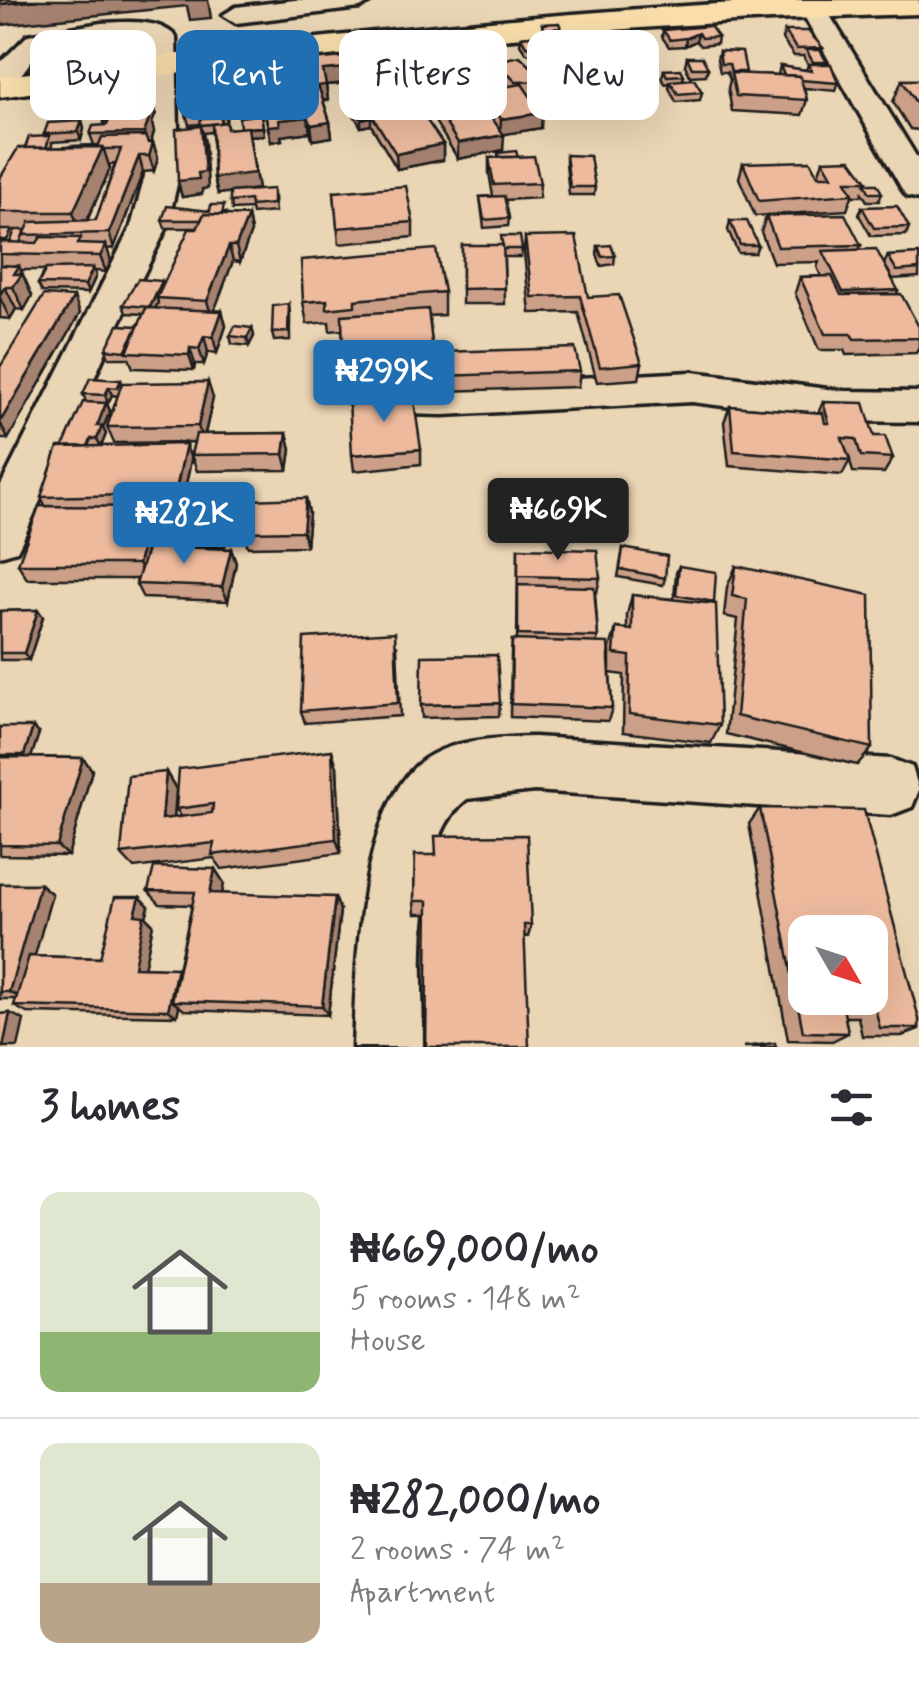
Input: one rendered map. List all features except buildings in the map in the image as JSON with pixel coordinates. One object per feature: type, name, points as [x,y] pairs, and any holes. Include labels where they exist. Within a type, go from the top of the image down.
[{"type":"main road","points":[[319,49],[661,14],[919,5]]},
{"type":"main road","points":[[0,84],[176,62]]},
{"type":"street","points":[[250,7],[360,0]]},
{"type":"street","points":[[250,7],[268,30]]},
{"type":"street","points":[[812,7],[919,189]]},
{"type":"street","points":[[0,537],[91,340],[149,227],[162,176],[164,125],[159,64]]},
{"type":"street","points":[[368,398],[444,400],[692,386],[844,406],[919,406]]},
{"type":"street","points":[[388,1047],[392,930],[408,842],[412,824],[438,784],[487,766],[534,764],[891,787]]}]
